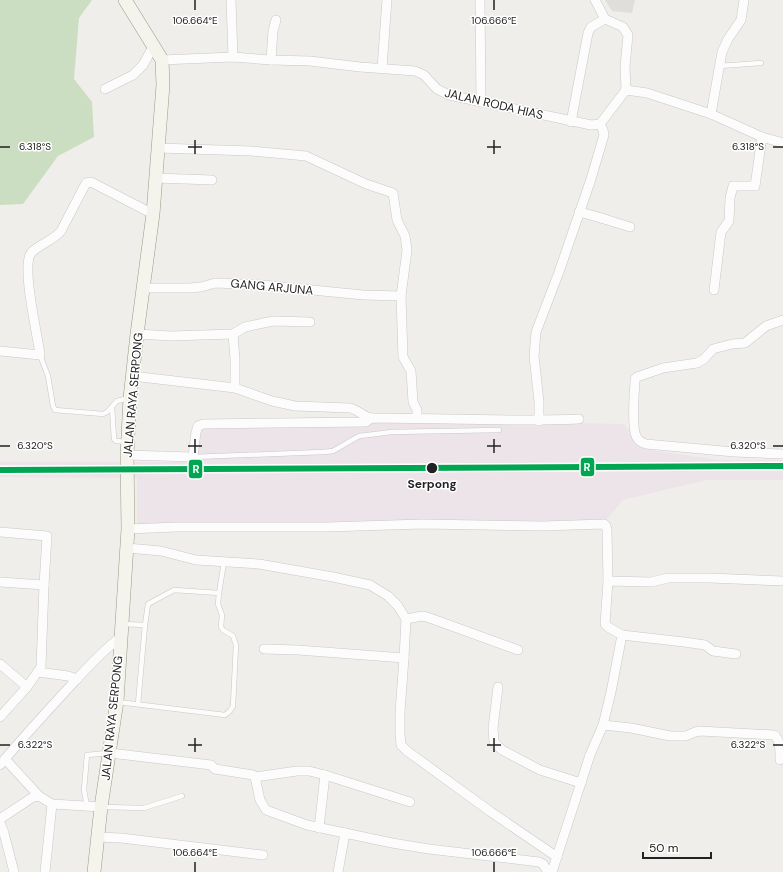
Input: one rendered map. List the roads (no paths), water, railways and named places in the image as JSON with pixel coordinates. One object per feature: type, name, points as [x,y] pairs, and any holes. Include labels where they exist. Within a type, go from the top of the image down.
[{"type":"main road","name":"JALAN RAYA SERPONG","points":[[94,872],[117,701],[128,529],[127,442],[130,398],[153,214],[163,85],[162,60],[125,0]]},
{"type":"street","points":[[231,0],[234,57]]},
{"type":"street","points":[[382,68],[387,0]]},
{"type":"street","points":[[480,0],[480,102]]},
{"type":"street","points":[[539,421],[539,402],[534,356],[536,332],[560,272],[591,179],[604,135],[600,124],[626,90],[625,66],[628,35],[623,27],[605,19],[595,0]]},
{"type":"street","points":[[711,114],[724,45],[741,20],[744,0]]},
{"type":"street","points":[[571,122],[588,33],[590,27],[605,19]]},
{"type":"street","points":[[271,60],[273,31],[276,20]]},
{"type":"street","points":[[105,89],[133,75],[143,65],[154,45]]},
{"type":"street","name":"JALAN RODA HIAS","points":[[162,60],[234,57],[310,61],[419,72],[424,74],[441,92],[571,122],[591,125],[600,124]]},
{"type":"street","points":[[626,90],[647,94],[711,114],[762,136],[783,142]]},
{"type":"street","points":[[714,290],[721,232],[729,221],[732,186],[755,186],[762,136]]},
{"type":"street","points":[[158,148],[251,151],[302,156],[310,158],[366,184],[392,192],[394,195],[396,220],[405,236],[407,250],[401,296],[403,357],[411,371],[413,402],[417,410],[418,418]]},
{"type":"street","points":[[156,178],[212,180]]},
{"type":"street","points":[[0,351],[40,355],[30,295],[28,273],[30,257],[34,251],[58,235],[61,231],[85,183],[91,182],[153,214]]},
{"type":"street","points":[[579,212],[603,218],[610,222],[630,228]]},
{"type":"street","name":"GANG ARJUNA","points":[[143,288],[190,288],[215,283],[262,285],[363,295],[401,296]]},
{"type":"street","points":[[783,320],[766,326],[745,343],[732,344],[713,349],[704,359],[697,362],[663,368],[635,378],[634,414],[636,437],[642,443],[734,452],[783,454]]},
{"type":"street","points":[[137,334],[171,336],[233,334],[245,327],[268,322],[310,322]]},
{"type":"street","points":[[233,334],[235,388]]},
{"type":"street","points":[[132,376],[235,388],[272,401],[295,406],[352,408],[363,416],[371,418],[539,421],[579,419]]},
{"type":"street","points":[[127,455],[193,457],[196,432],[198,426],[203,424],[366,422],[371,418]]},
{"type":"street","points":[[128,529],[177,527],[327,527],[422,524],[543,526],[604,524],[607,530],[608,581],[606,624],[608,627],[622,635],[705,645],[715,652],[736,654]]},
{"type":"street","points":[[0,532],[47,536],[42,662],[38,672],[27,687],[0,718]]},
{"type":"street","points":[[127,548],[161,551],[196,560],[259,564],[364,583],[377,589],[394,601],[406,620],[400,712],[400,741],[403,748],[491,812],[557,857]]},
{"type":"street","points":[[608,581],[651,582],[668,578],[783,581]]},
{"type":"street","points":[[0,582],[44,585]]},
{"type":"street","points":[[406,620],[422,616],[427,617],[518,650]]},
{"type":"street","points":[[552,872],[590,754],[603,725],[622,635]]},
{"type":"street","points":[[102,807],[52,804],[39,796],[2,762],[42,716],[107,646],[121,637]]},
{"type":"street","points":[[264,649],[404,658]]},
{"type":"street","points":[[0,664],[27,687]]},
{"type":"street","points":[[38,672],[68,676],[77,679]]},
{"type":"street","points":[[498,687],[493,728],[494,742],[502,750],[540,770],[581,783]]},
{"type":"street","points":[[603,725],[631,728],[670,736],[686,736],[700,731],[774,734],[777,737],[780,746],[780,760]]},
{"type":"street","points":[[110,753],[211,764],[215,769],[253,775],[255,777],[302,770],[325,775],[410,802]]},
{"type":"street","points":[[318,828],[325,775]]},
{"type":"street","points":[[255,777],[260,800],[266,810],[318,828],[429,849],[536,862],[543,864],[548,872]]},
{"type":"street","points":[[0,819],[33,797],[39,796]]},
{"type":"street","points":[[45,872],[52,804]]},
{"type":"street","points":[[0,823],[14,872]]},
{"type":"street","points":[[338,872],[345,833]]},
{"type":"street","points":[[98,837],[121,838],[263,855]]},
{"type":"lane","points":[[719,66],[761,64]]},
{"type":"lane","points":[[40,355],[48,376],[55,410],[103,414],[119,400],[130,398]]},
{"type":"lane","points":[[112,407],[114,438],[116,441],[127,442]]},
{"type":"lane","points":[[193,457],[323,452],[333,450],[360,436],[391,432],[499,430]]},
{"type":"lane","points":[[117,701],[225,715],[232,709],[236,645],[233,636],[221,627],[222,615],[218,604],[224,562]]},
{"type":"lane","points":[[138,704],[144,625],[148,604],[167,592],[174,590],[219,593]]},
{"type":"lane","points":[[122,624],[144,625]]},
{"type":"lane","points":[[87,806],[84,790],[87,755],[110,753]]},
{"type":"lane","points":[[102,807],[144,808],[182,796]]},
{"type":"place","name":"Serpong","points":[[432,468]]}]
